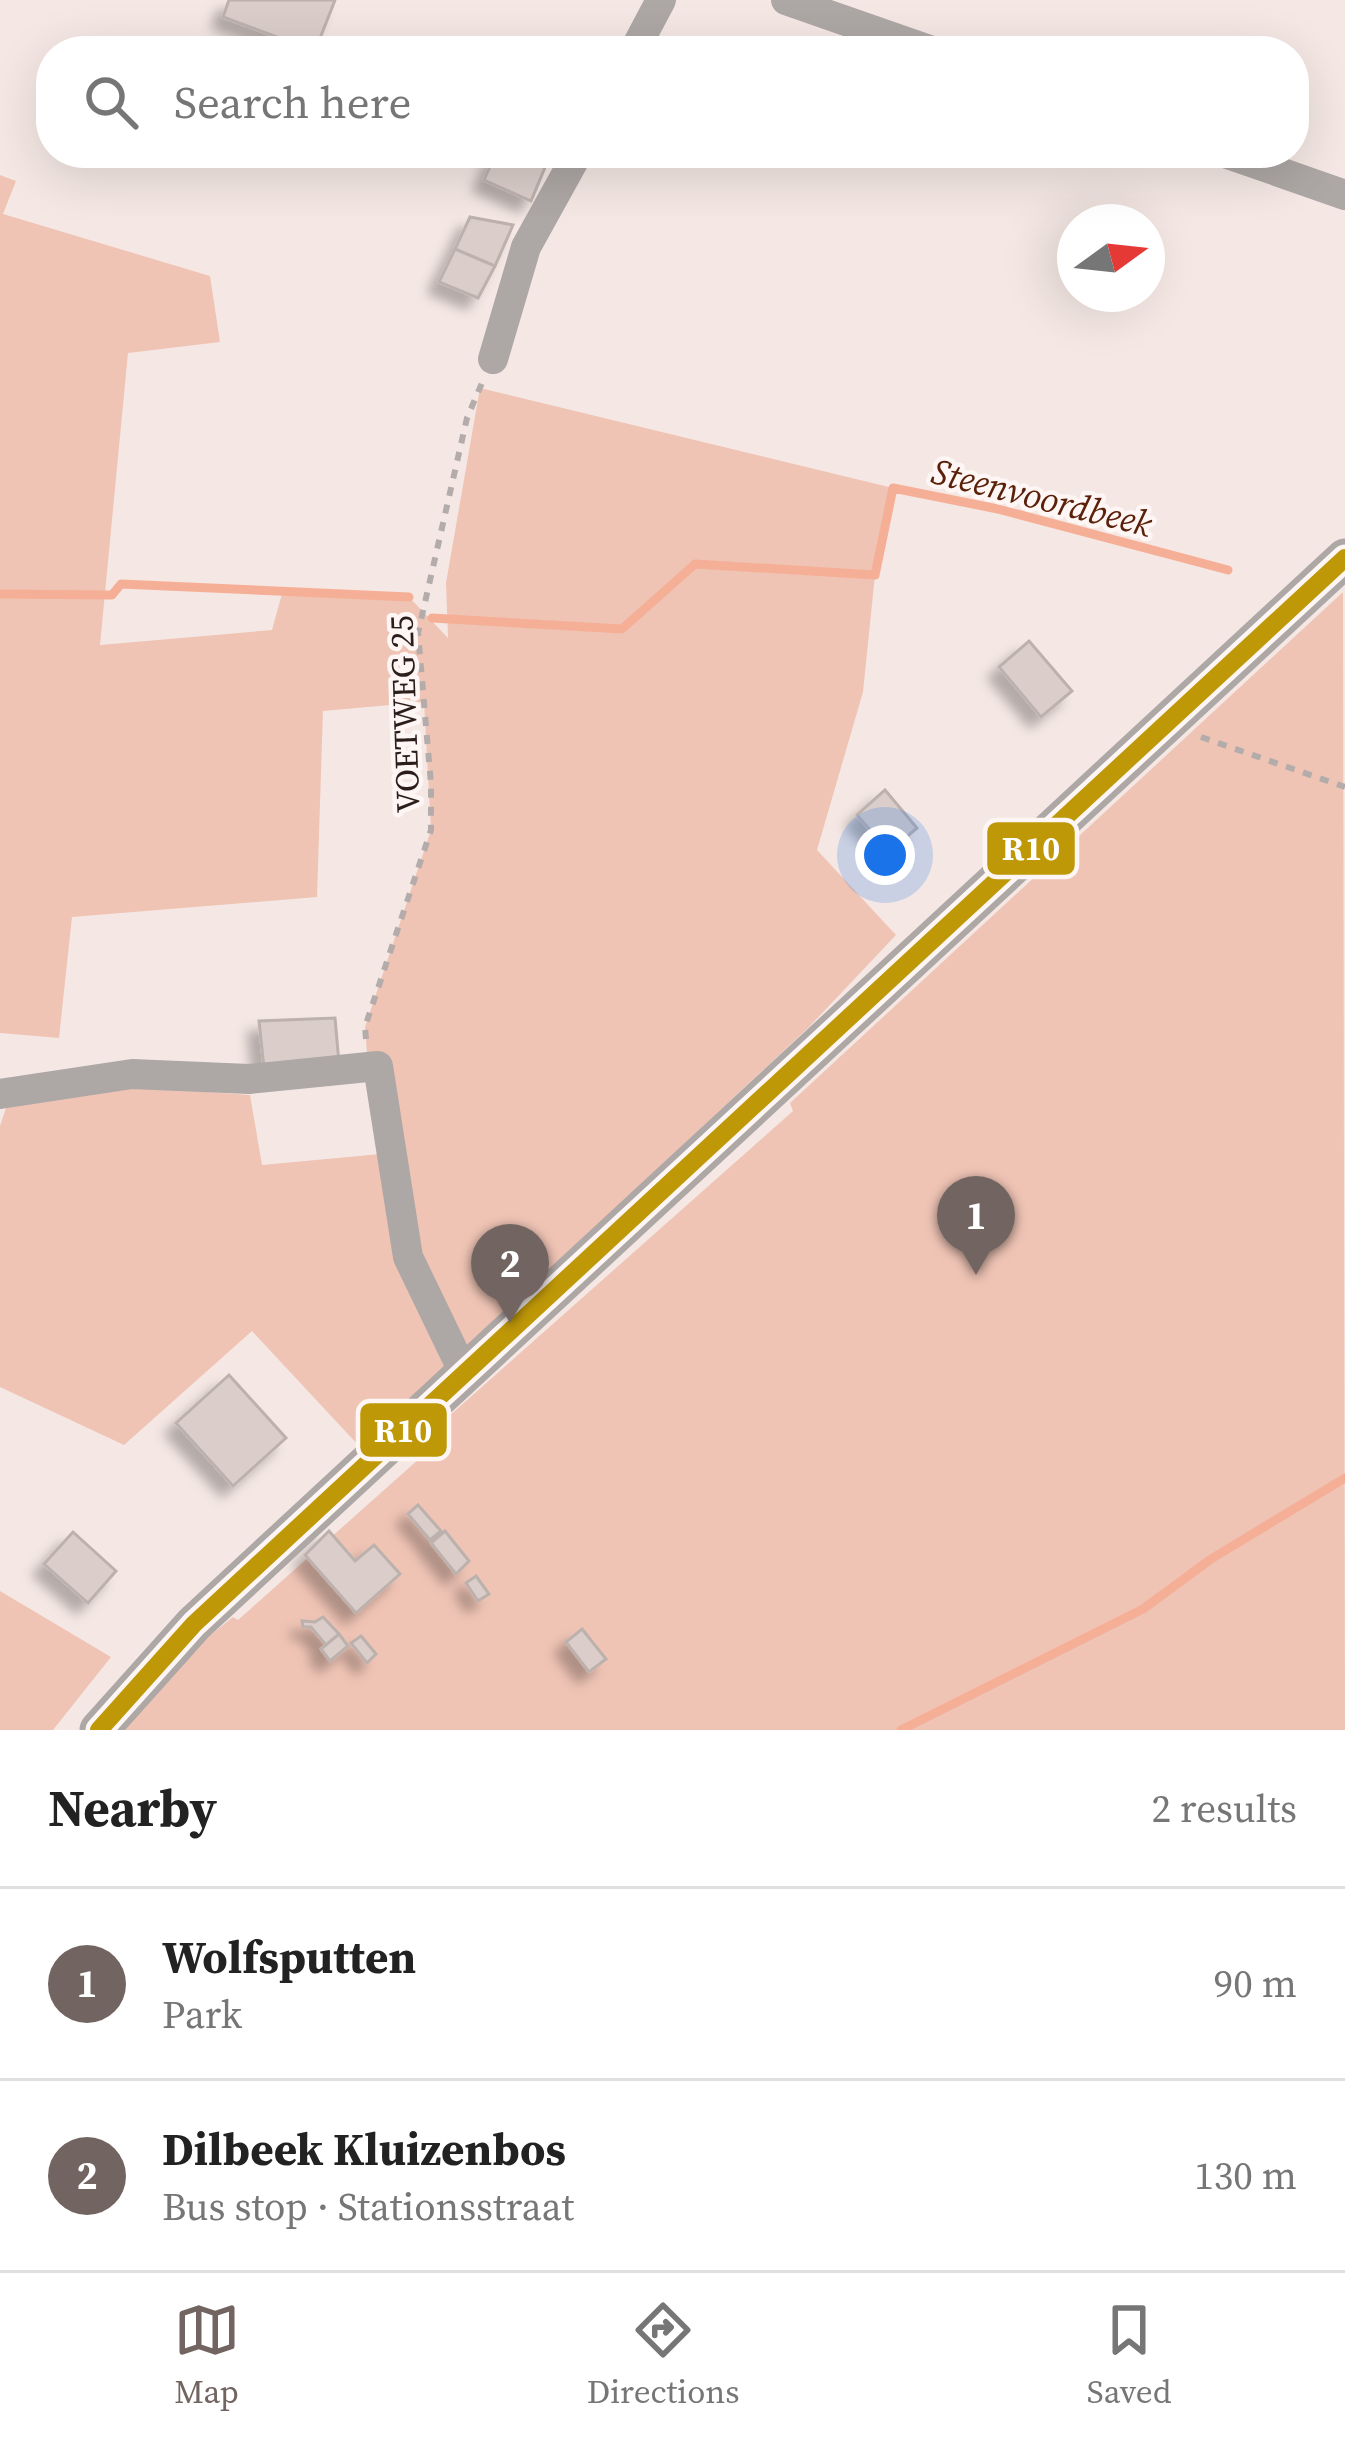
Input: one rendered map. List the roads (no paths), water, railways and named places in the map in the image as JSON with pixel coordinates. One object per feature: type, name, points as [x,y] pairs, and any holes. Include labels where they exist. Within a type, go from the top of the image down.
[{"type":"street","points":[[642,36],[662,0]]},
{"type":"street","points":[[786,0],[889,36]]},
{"type":"street","points":[[493,359],[526,248],[570,168]]},
{"type":"street","points":[[1268,168],[1345,195]]},
{"type":"street","points":[[99,1730],[194,1624],[1345,558]]},
{"type":"street","points":[[0,1094],[133,1074],[249,1079],[378,1066],[408,1257],[464,1373]]},
{"type":"waterway","name":"Steenvoordbeek","points":[[432,618],[622,629],[695,564],[875,575],[893,488],[998,509],[1228,570]]},
{"type":"waterway","name":"Steenvoordbeek","points":[[0,594],[112,595],[121,584],[409,597]]},
{"type":"waterway","points":[[901,1730],[1143,1609],[1211,1559],[1345,1478]]},
{"type":"place","name":"Wolfsputten","points":[[976,1275]]},
{"type":"place","name":"Dilbeek Kluizenbos","points":[[510,1323]]}]
